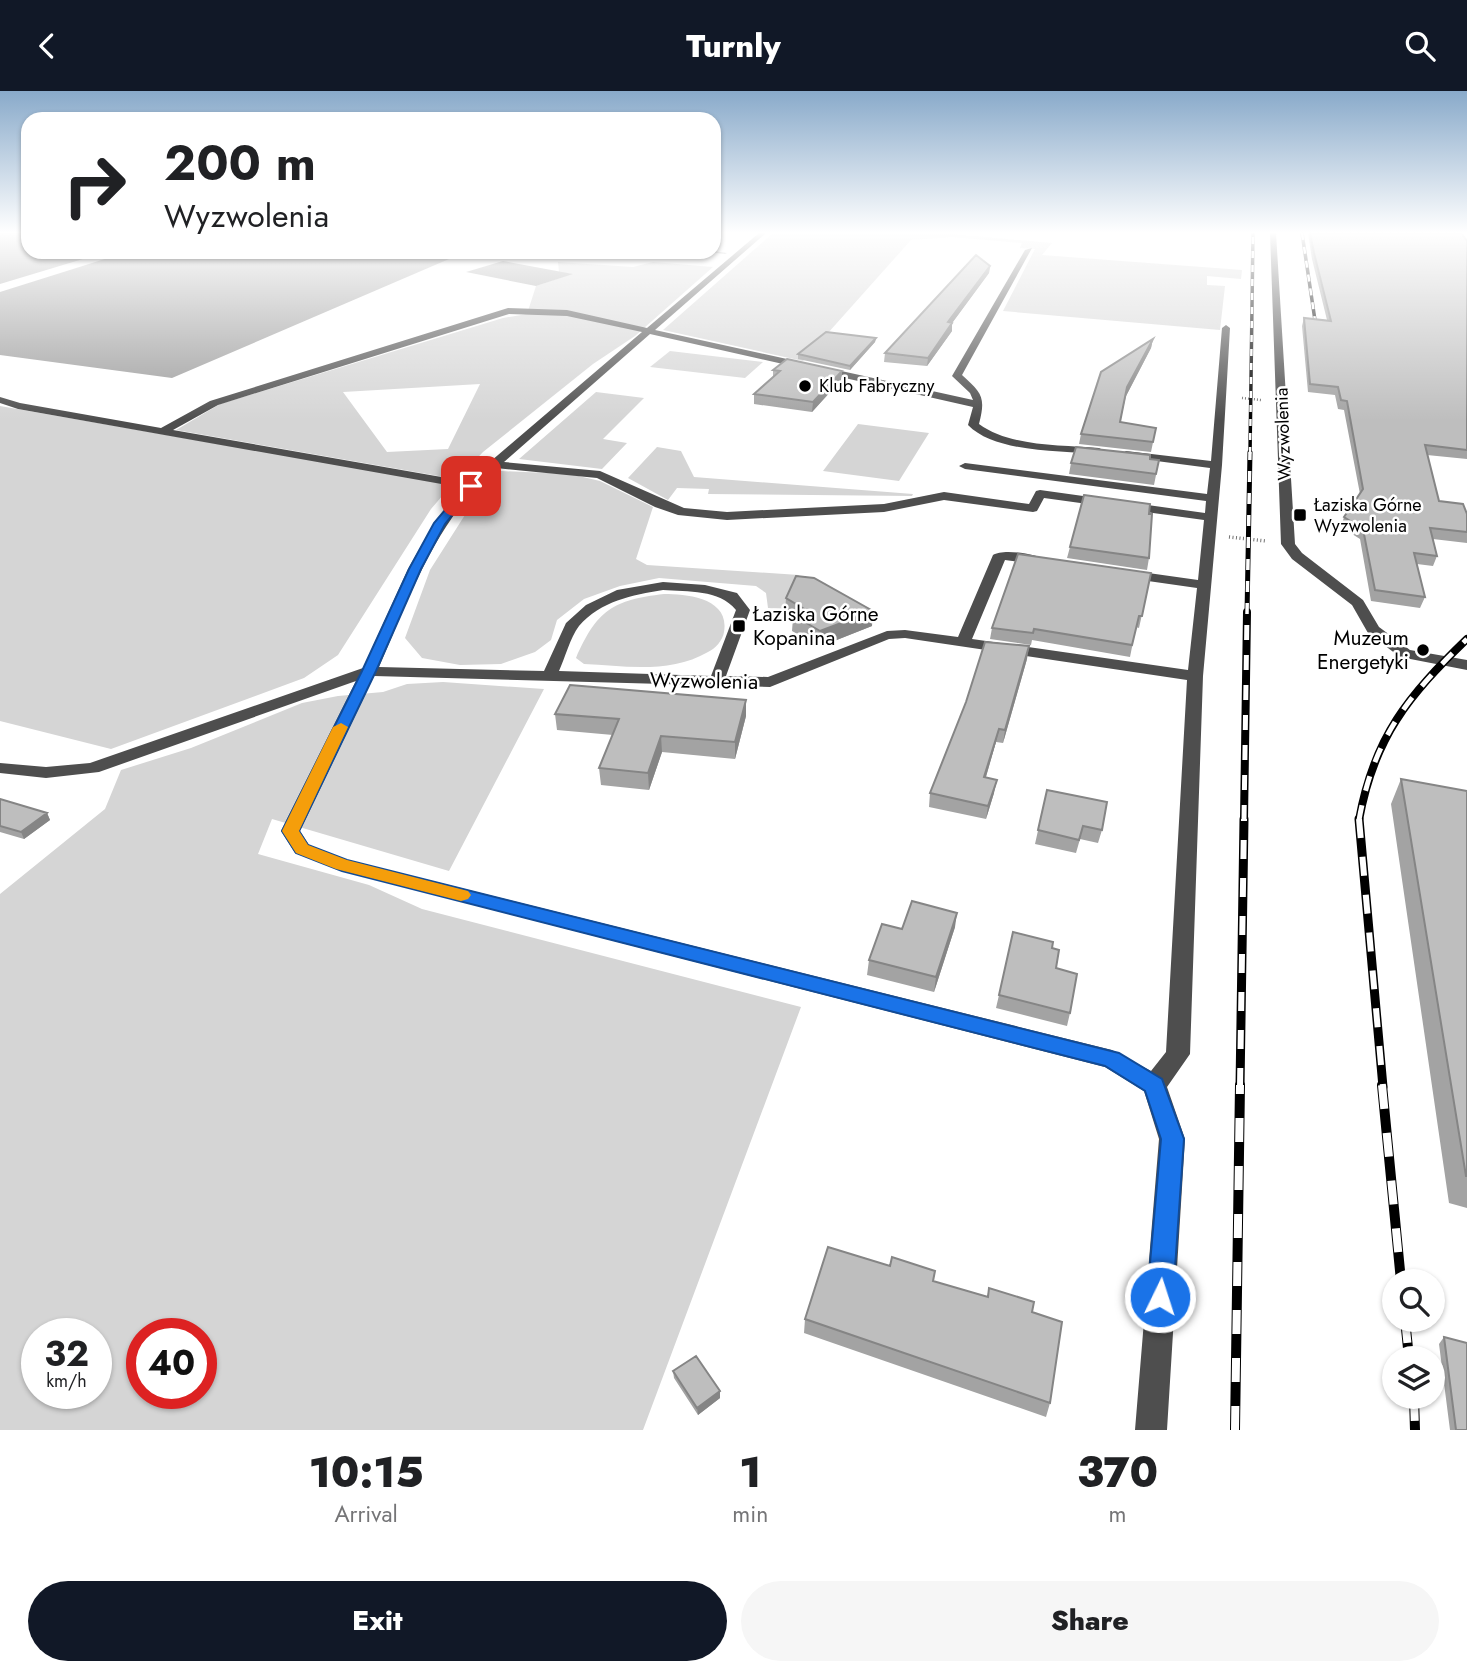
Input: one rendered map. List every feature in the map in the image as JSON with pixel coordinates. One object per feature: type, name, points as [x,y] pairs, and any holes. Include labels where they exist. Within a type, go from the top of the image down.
[{"type":"street","points":[[691,295],[494,464],[471,486],[440,523],[415,569],[369,671],[290,831],[302,849],[356,868],[1112,1059],[1154,1086],[1172,1139],[1151,1430]]},
{"type":"street","points":[[1003,295],[957,376],[975,392],[979,405],[973,425],[982,432],[1023,443],[1106,452]]},
{"type":"street","name":"Wyzwolenia","points":[[1277,295],[1288,544]]},
{"type":"street","points":[[163,431],[214,403],[508,311],[567,313],[979,405]]},
{"type":"street","points":[[1154,1086],[1178,1054],[1195,677],[1216,465],[1226,328]]},
{"type":"street","points":[[0,400],[18,406],[471,486]]},
{"type":"street","points":[[1120,454],[1216,465]]},
{"type":"street","points":[[494,464],[600,475],[659,504],[682,512],[727,516],[884,508],[944,496],[1033,508],[1040,494],[1210,516]]},
{"type":"street","points":[[965,466],[1210,516]]},
{"type":"street","points":[[1288,544],[1297,556],[1358,603],[1373,630],[1405,654],[1467,665]]},
{"type":"street","points":[[963,643],[1000,555],[1054,563]]},
{"type":"street","points":[[1108,571],[1203,585]]},
{"type":"street","points":[[549,677],[571,626],[591,608],[622,593],[663,586],[705,589],[732,596],[743,610],[716,682]]},
{"type":"street","name":"Wyzwolenia","points":[[369,671],[770,682],[887,635],[905,634],[1195,677]]},
{"type":"street","points":[[1,769],[27,774],[93,768],[369,671]]},
{"type":"path","points":[[1220,396],[1283,403]]},
{"type":"path","points":[[1210,516],[1288,544]]},
{"type":"shaded area","points":[[0,295],[364,295],[172,378],[0,355]]},
{"type":"shaded area","points":[[533,295],[681,295],[635,336],[593,364],[483,452],[460,476],[450,478],[176,430],[220,404],[503,318],[527,314]],"holes":[[[480,384],[448,449],[387,452],[343,392]]]},
{"type":"shaded area","points":[[702,295],[861,295],[803,361],[663,330]]},
{"type":"shaded area","points":[[1011,295],[1224,295],[1220,330],[1003,311]]},
{"type":"shaded area","points":[[670,351],[763,362],[745,378],[650,367]]},
{"type":"shaded area","points":[[596,392],[644,398],[603,439],[627,443],[602,469],[519,459]]},
{"type":"shaded area","points":[[0,406],[444,483],[449,488],[431,509],[338,655],[304,678],[111,749],[0,721]]},
{"type":"shaded area","points":[[858,424],[929,433],[899,481],[823,471]]},
{"type":"shaded area","points":[[657,447],[681,451],[694,477],[913,494],[708,494],[709,489],[677,488],[668,500],[628,478]]},
{"type":"shaded area","points":[[501,471],[570,474],[600,481],[653,507],[636,559],[647,565],[799,575],[785,609],[768,608],[766,593],[756,586],[659,578],[620,586],[584,599],[557,620],[551,640],[535,652],[501,664],[460,665],[422,658],[405,638],[430,570],[470,507]]},
{"type":"shaded area","points":[[664,594],[705,600],[720,612],[724,621],[724,632],[711,651],[678,663],[647,667],[584,664],[576,658],[591,629],[609,610],[632,600]]},
{"type":"shaded area","points":[[443,682],[544,689],[449,871],[272,819],[258,854],[369,885],[422,909],[801,1007],[643,1430],[0,1430],[0,894],[105,809],[121,770],[191,748],[302,703],[383,692],[407,684]]},
{"type":"building","points":[[938,295],[968,295],[948,322],[952,323],[928,358],[885,353]]},
{"type":"building","points":[[1325,295],[1467,295],[1467,450],[1425,445],[1439,501],[1463,504],[1467,514],[1467,532],[1430,528],[1437,556],[1414,553],[1425,597],[1375,590],[1363,529],[1344,517],[1363,489],[1347,401],[1341,400],[1338,387],[1310,384],[1304,318],[1331,321]]},
{"type":"building","points":[[826,332],[876,338],[850,366],[798,354]]},
{"type":"building","points":[[1153,339],[1127,387],[1120,422],[1156,428],[1153,442],[1081,434],[1101,372]]},
{"type":"building","points":[[787,359],[842,371],[813,402],[754,394],[780,371],[773,370]]},
{"type":"building","points":[[1076,447],[1150,455],[1150,459],[1159,460],[1156,474],[1071,463]]},
{"type":"building","points":[[1084,495],[1150,504],[1149,514],[1152,514],[1149,558],[1070,547]]},
{"type":"building","points":[[1018,554],[1151,573],[1142,616],[1139,616],[1132,645],[1034,629],[1033,633],[992,628]]},
{"type":"building","points":[[796,576],[814,578],[873,611],[820,631],[793,615],[806,610],[786,598]]},
{"type":"building","points":[[985,642],[1029,646],[1005,730],[999,729],[984,777],[997,780],[988,806],[930,793],[966,702]]},
{"type":"building","points":[[570,685],[746,700],[735,742],[661,736],[648,773],[599,768],[619,719],[555,714]]},
{"type":"building","points":[[1401,779],[1467,791],[1467,1176],[1466,1176]]},
{"type":"building","points":[[1047,790],[1107,802],[1102,830],[1083,826],[1079,840],[1038,830]]},
{"type":"building","points":[[0,799],[47,813],[21,832],[0,826]]},
{"type":"building","points":[[912,901],[957,913],[936,977],[869,960],[882,924],[902,929]]},
{"type":"building","points":[[1013,932],[1053,942],[1052,948],[1059,950],[1056,968],[1077,974],[1070,1013],[999,995]]},
{"type":"building","points":[[828,1247],[890,1266],[892,1257],[935,1271],[933,1281],[988,1297],[989,1288],[1034,1302],[1032,1312],[1062,1322],[1050,1403],[805,1319]]},
{"type":"building","points":[[1444,1337],[1467,1343],[1467,1430],[1456,1430]]},
{"type":"building","points":[[696,1356],[720,1391],[697,1408],[673,1371]]},
{"type":"railway","points":[[1250,454],[1252,295]]},
{"type":"railway","points":[[1311,295],[1316,327]]},
{"type":"railway","points":[[1247,614],[1250,452]]},
{"type":"railway","points":[[1244,820],[1247,612]]},
{"type":"railway","points":[[1359,820],[1374,765],[1384,741],[1411,699],[1467,639]]},
{"type":"railway","points":[[1240,1087],[1244,819]]},
{"type":"railway","points":[[1359,820],[1383,1087]]},
{"type":"railway","points":[[1235,1430],[1240,1085]]},
{"type":"railway","points":[[1382,1085],[1400,1269]]},
{"type":"railway","points":[[1406,1332],[1408,1346]]},
{"type":"railway","points":[[1414,1409],[1415,1430]]},
{"type":"slow traffic","points":[[341,727],[290,831],[302,849],[342,865],[461,895]]},
{"type":"place","name":"Klub Fabryczny","points":[[805,386]]},
{"type":"place","name":"Łaziska Górne Wyzwolenia","points":[[1300,515]]},
{"type":"place","name":"Łaziska Górne Kopanina","points":[[739,626]]},
{"type":"place","name":"Muzeum Energetyki","points":[[1423,650]]},
{"type":"route","points":[[471,486],[440,523],[415,569],[369,671],[290,831],[302,849],[342,865],[1112,1059],[1154,1086],[1172,1139],[1160,1297]]}]
